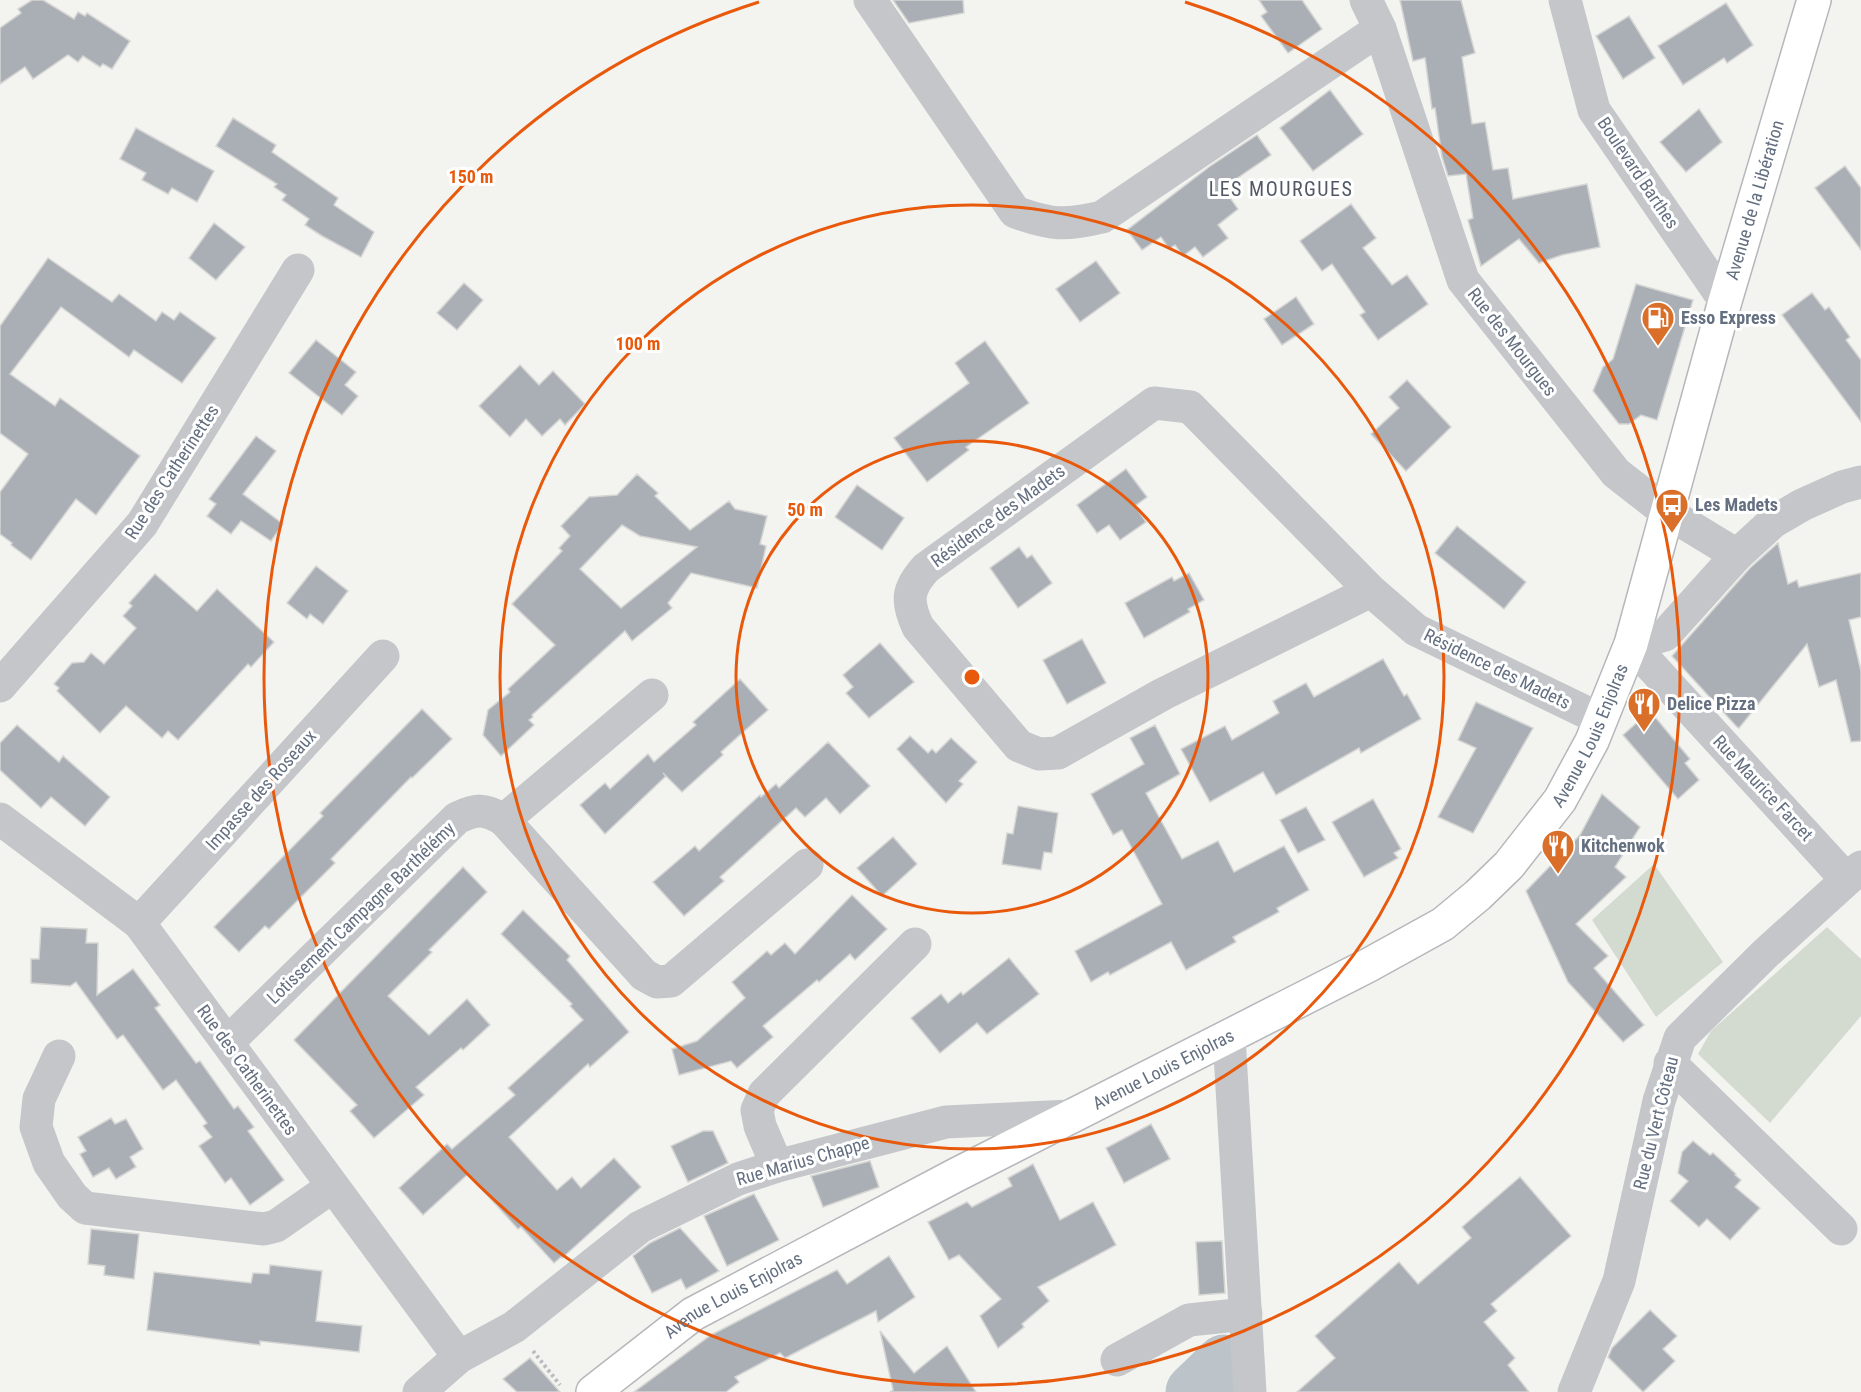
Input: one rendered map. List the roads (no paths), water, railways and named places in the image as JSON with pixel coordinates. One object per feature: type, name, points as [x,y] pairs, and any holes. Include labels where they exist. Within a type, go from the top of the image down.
[{"type":"main road","name":"Avenue de la Libération","points":[[1630,644],[1725,301],[1814,0]]},
{"type":"main road","name":"Avenue Louis Enjolras","points":[[593,1392],[693,1314],[956,1175],[1367,966],[1443,924],[1509,865],[1560,800],[1592,741],[1630,644]]},
{"type":"street","points":[[870,0],[1015,212],[1041,221],[1070,224],[1102,217],[1380,29]]},
{"type":"street","name":"Rue des Mourgues","points":[[1366,0],[1380,29],[1463,280],[1616,473],[1666,512],[1737,555]]},
{"type":"street","name":"Boulevard Barthes","points":[[1565,0],[1594,110],[1725,301]]},
{"type":"street","name":"Rue des Catherinettes","points":[[0,686],[142,524],[298,270]]},
{"type":"street","name":"Résidence des Madets","points":[[1371,591],[1163,694],[1058,753],[1039,754],[1019,746],[918,627],[910,609],[915,580],[927,568],[1154,402],[1190,407],[1371,591],[1416,630],[1600,719]]},
{"type":"street","points":[[1630,644],[1665,635],[1737,555],[1773,522],[1842,487],[1861,482]]},
{"type":"street","name":"Rue Maurice Farcet","points":[[1630,644],[1854,873]]},
{"type":"street","name":"Impasse des Roseaux","points":[[139,923],[383,656]]},
{"type":"street","points":[[504,820],[652,695]]},
{"type":"street","name":"Lotissement Campagne Barthélémy","points":[[228,1042],[457,819],[473,811],[489,811],[504,820],[644,975],[657,982],[671,981],[807,865]]},
{"type":"street","name":"Rue des Catherinettes","points":[[0,819],[139,923],[459,1357]]},
{"type":"street","name":"Rue du Vert Côteau","points":[[1574,1392],[1619,1281],[1659,1101],[1680,1038],[1766,953],[1854,873]]},
{"type":"street","points":[[777,1166],[760,1126],[757,1110],[764,1094],[915,944]]},
{"type":"street","points":[[1229,1037],[1250,1392]]},
{"type":"street","points":[[59,1056],[39,1099],[36,1127],[49,1163],[72,1196],[85,1208],[264,1229],[276,1226],[332,1187]]},
{"type":"street","points":[[1670,1064],[1841,1229]]},
{"type":"street","name":"Rue Marius Chappe","points":[[419,1392],[459,1357],[514,1327],[640,1227],[738,1179],[777,1166],[946,1122],[1071,1116]]},
{"type":"street","points":[[1117,1360],[1189,1320],[1246,1314]]},
{"type":"waterway","points":[[1194,1392],[1224,1363]]},
{"type":"place","name":"Esso Express","points":[[1658,347]]},
{"type":"place","name":"Les Madets","points":[[1672,534]]},
{"type":"place","name":"Delice Pizza","points":[[1644,733]]},
{"type":"place","name":"Kitchenwok","points":[[1558,875]]},
{"type":"district","name":"LES MOURGUES","points":[[1281,189]]}]
